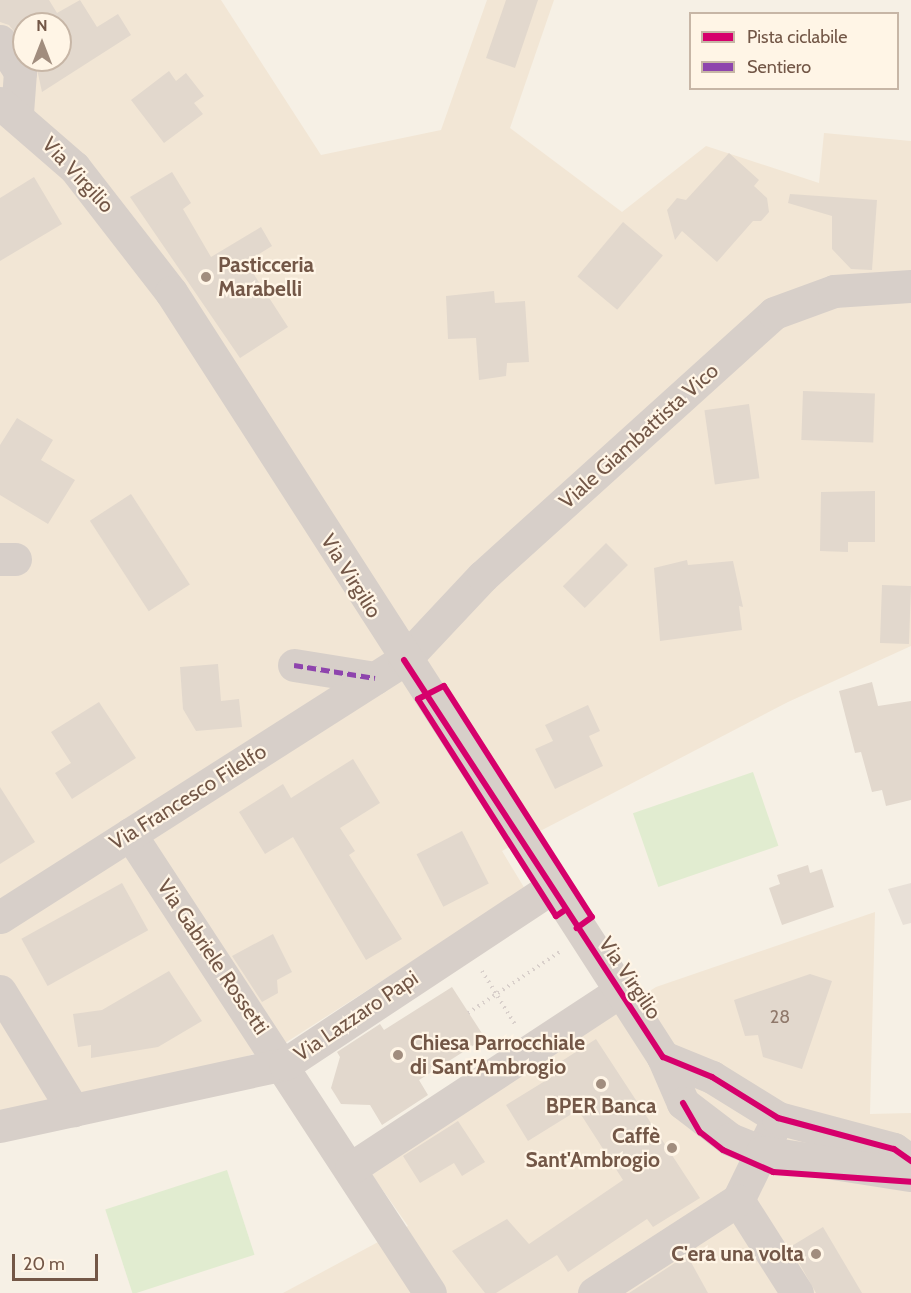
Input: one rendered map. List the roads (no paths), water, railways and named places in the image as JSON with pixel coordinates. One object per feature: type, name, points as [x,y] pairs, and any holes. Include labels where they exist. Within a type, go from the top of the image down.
[{"type":"street","points":[[0,41],[20,72],[9,108]]},
{"type":"street","name":"Via Virgilio","points":[[9,108],[74,166],[171,292],[550,888],[663,1057],[683,1103],[717,1132],[762,1152],[911,1175]]},
{"type":"street","name":"Viale Giambattista Vico","points":[[404,660],[483,576],[774,313],[834,291],[911,286]]},
{"type":"street","name":"Via Francesco Filelfo","points":[[0,917],[404,660]]},
{"type":"street","points":[[294,665],[375,678]]},
{"type":"street","name":"Via Gabriele Rossetti","points":[[130,834],[285,1064],[430,1293]]},
{"type":"street","name":"Via Lazzaro Papi","points":[[0,1126],[285,1064],[550,888]]},
{"type":"street","points":[[0,991],[73,1110]]},
{"type":"street","points":[[351,1168],[619,992]]},
{"type":"street","points":[[663,1057],[712,1077],[778,1118],[894,1149],[911,1161]]},
{"type":"street","points":[[594,1293],[738,1200],[778,1118]]},
{"type":"street","points":[[738,1200],[797,1293]]},
{"type":"place","name":"Pasticceria Marabelli","points":[[206,277]]},
{"type":"place","name":"Chiesa Parrocchiale di Sant'Ambrogio","points":[[398,1055]]},
{"type":"place","name":"BPER Banca","points":[[601,1084]]},
{"type":"place","name":"Caffè Sant'Ambrogio","points":[[672,1148]]},
{"type":"place","name":"C'era una volta","points":[[816,1254]]}]
